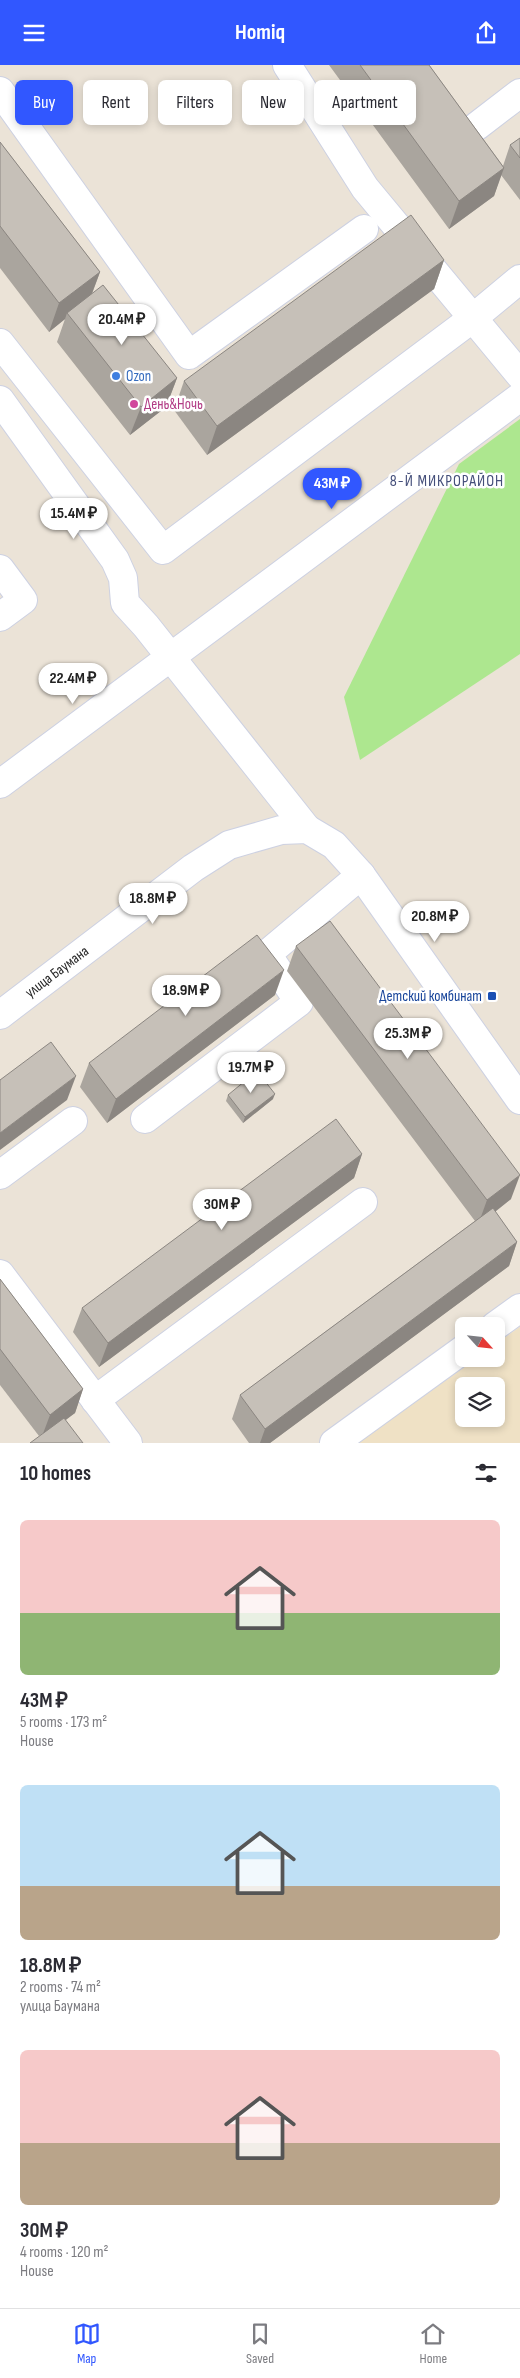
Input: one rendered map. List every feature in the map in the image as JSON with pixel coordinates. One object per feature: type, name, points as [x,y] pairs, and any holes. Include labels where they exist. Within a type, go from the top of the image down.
[{"type":"street","points":[[287,65],[365,188],[520,375]]},
{"type":"street","points":[[0,91],[189,355],[364,229]]},
{"type":"street","points":[[477,126],[520,93]]},
{"type":"street","points":[[0,343],[163,550],[473,319],[520,279]]},
{"type":"street","points":[[0,394],[24,373]]},
{"type":"street","points":[[0,784],[520,397]]},
{"type":"street","points":[[0,400],[115,560],[122,578],[125,603],[146,626],[170,659],[307,829],[334,845],[361,875],[520,1101]]},
{"type":"street","points":[[0,569],[23,600],[0,617]]},
{"type":"street","name":"улица Баумана","points":[[0,1015],[193,868],[229,845],[281,830],[307,829]]},
{"type":"street","points":[[145,1119],[299,1002],[267,954],[361,875]]},
{"type":"street","points":[[0,1175],[73,1121]]},
{"type":"street","points":[[95,1400],[362,1202]]},
{"type":"street","points":[[0,1275],[128,1443]]},
{"type":"street","points":[[505,1319],[520,1308]]},
{"type":"street","points":[[334,1443],[455,1356]]},
{"type":"shaded area","points":[[520,1327],[520,1443],[358,1443],[465,1367],[505,1367],[505,1338]]},
{"type":"green space","points":[[520,419],[520,654],[360,760],[344,697],[459,464]]},
{"type":"building","points":[[360,65],[429,65],[504,168],[459,201],[404,125],[416,125],[416,80],[371,80]]},
{"type":"building","points":[[520,138],[520,158],[510,145]]},
{"type":"building","points":[[0,142],[100,272],[59,303],[0,226]]},
{"type":"building","points":[[411,215],[444,260],[217,426],[184,381]]},
{"type":"building","points":[[103,285],[177,378],[141,407],[67,313]]},
{"type":"building","points":[[330,921],[520,1175],[487,1200],[296,946]]},
{"type":"building","points":[[257,935],[284,970],[116,1099],[89,1063]]},
{"type":"building","points":[[51,1042],[76,1076],[0,1133],[0,1080]]},
{"type":"building","points":[[257,1071],[275,1094],[245,1117],[228,1095]]},
{"type":"building","points":[[336,1119],[362,1154],[108,1343],[82,1308]]},
{"type":"building","points":[[493,1208],[517,1242],[265,1429],[240,1395]]},
{"type":"building","points":[[0,1279],[83,1389],[50,1415],[0,1349]]},
{"type":"building","points":[[64,1418],[83,1443],[30,1443]]},
{"type":"place","name":"Ozon","points":[[116,376]]},
{"type":"place","name":"День&Ночь","points":[[134,404]]},
{"type":"place","name":"Детский комбинат","points":[[492,996]]},
{"type":"district","name":"8-Й МИКРОРАЙОН","points":[[447,481]]}]
